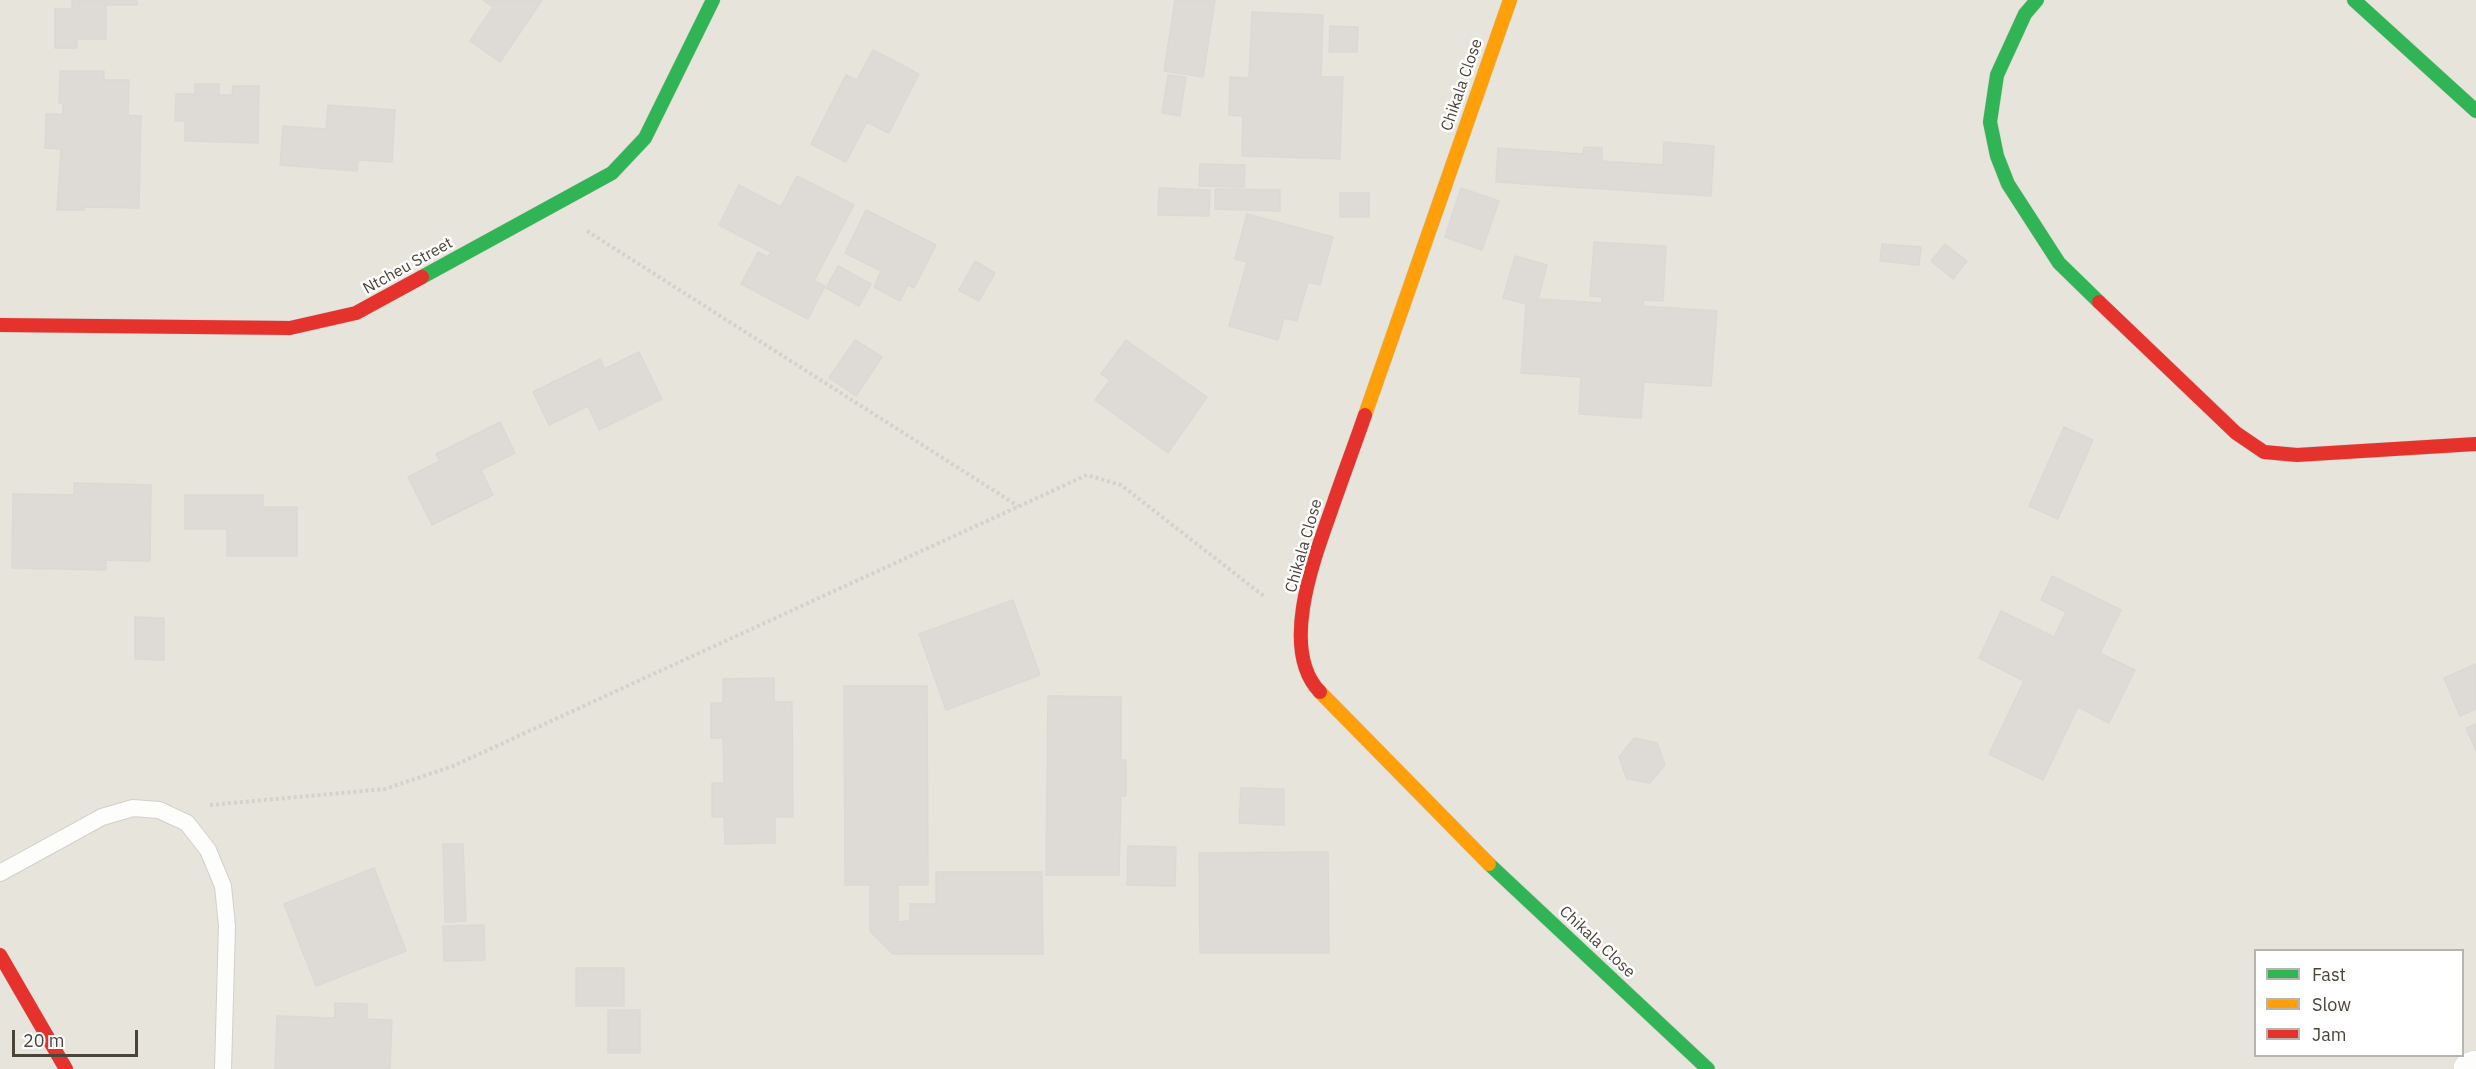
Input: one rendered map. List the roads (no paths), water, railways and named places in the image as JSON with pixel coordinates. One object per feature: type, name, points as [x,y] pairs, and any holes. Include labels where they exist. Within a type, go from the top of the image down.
[{"type":"street","name":"Ntcheu Street","points":[[0,325],[290,328],[356,313],[612,173],[645,138],[713,0]]},
{"type":"street","name":"Chikala Close","points":[[1510,0],[1321,540],[1307,587],[1301,625],[1303,659],[1316,688],[1473,849],[1708,1069]]},
{"type":"street","points":[[2037,0],[2025,14],[1997,75],[1990,122],[1997,156],[2008,184],[2059,263],[2236,433],[2264,452],[2297,454],[2476,444]]},
{"type":"street","points":[[2354,0],[2476,111]]},
{"type":"street","points":[[0,956],[66,1069]]},
{"type":"street","points":[[2470,1069],[2476,1067]]},
{"type":"lane","points":[[0,873],[102,817],[133,808],[159,810],[188,823],[208,850],[223,886],[227,926],[224,1069]]}]
